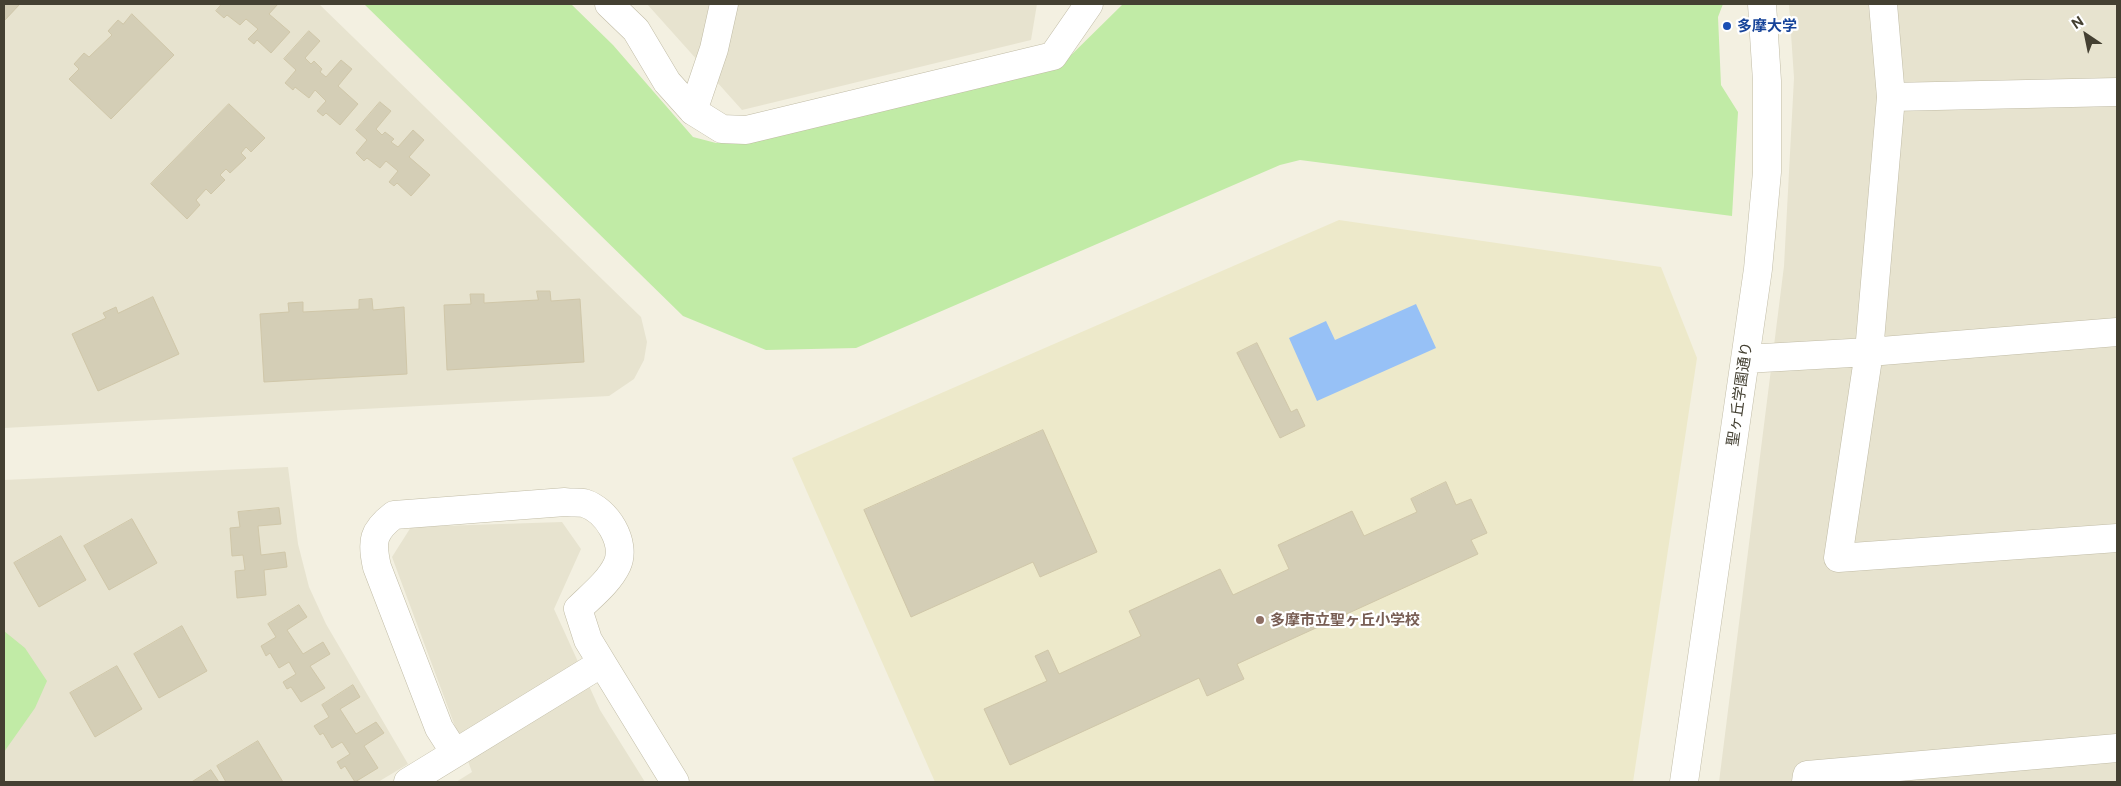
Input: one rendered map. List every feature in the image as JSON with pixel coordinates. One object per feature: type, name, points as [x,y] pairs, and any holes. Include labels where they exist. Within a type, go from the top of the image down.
[{"type":"street","points":[[609,4],[636,30],[667,82],[693,111],[722,129],[746,130],[1054,56],[1089,4]]},
{"type":"street","points":[[693,111],[714,50],[724,4]]},
{"type":"street","name":"聖ヶ丘学園通り","points":[[1684,782],[1758,269],[1767,172],[1767,81],[1762,4]]},
{"type":"street","points":[[1883,4],[1891,97],[1869,352],[1838,558],[2117,538]]},
{"type":"street","points":[[1891,97],[2117,92]]},
{"type":"street","points":[[1745,359],[1869,352],[2117,332]]},
{"type":"street","points":[[455,753],[439,728],[377,567],[373,549],[375,535],[394,514],[565,502],[585,503],[601,514],[612,526],[618,537],[620,551],[618,564],[611,574],[578,609],[588,640],[675,782]]},
{"type":"street","points":[[408,782],[602,663]]},
{"type":"street","points":[[1806,782],[1807,775],[2117,748]]},
{"type":"shaded area","points":[[4,4],[319,4],[641,317],[647,342],[644,360],[634,379],[609,396],[4,428]]},
{"type":"shaded area","points":[[647,4],[1037,4],[1031,40],[742,110]]},
{"type":"shaded area","points":[[1789,4],[2117,4],[2117,782],[1719,782],[1784,266],[1794,78]]},
{"type":"shaded area","name":"多摩市立聖ヶ丘小学校","points":[[1339,220],[1661,267],[1697,358],[1633,782],[935,782],[792,458]]},
{"type":"shaded area","points":[[288,467],[298,544],[309,587],[326,624],[408,764],[378,782],[4,782],[4,480]]},
{"type":"shaded area","points":[[562,522],[581,549],[554,609],[600,710],[645,782],[456,782],[472,772],[392,557],[411,527]]},
{"type":"green space","points":[[364,4],[571,4],[613,45],[693,137],[716,143],[1060,66],[1123,4],[1723,4],[1718,17],[1721,85],[1738,112],[1732,216],[1300,160],[1280,165],[856,348],[766,350],[683,316]]},
{"type":"green space","points":[[4,631],[25,648],[47,681],[35,708],[4,752]]},
{"type":"water","points":[[1416,304],[1436,348],[1317,401],[1289,338],[1326,321],[1335,340]]},
{"type":"building","points":[[4,4],[20,4],[4,21]]},
{"type":"building","points":[[222,4],[278,4],[269,14],[290,32],[271,53],[257,40],[254,44],[248,39],[258,29],[246,19],[240,25],[227,15],[224,18],[216,11]]},
{"type":"building","points":[[132,14],[174,55],[111,119],[69,79],[79,69],[74,64],[84,53],[89,57],[112,35],[108,31],[118,20],[123,24]]},
{"type":"building","points":[[309,31],[320,41],[305,58],[311,64],[314,61],[322,69],[320,72],[326,77],[341,60],[352,69],[338,86],[358,104],[340,125],[326,113],[323,116],[317,111],[326,101],[315,90],[309,98],[295,87],[293,90],[285,83],[296,70],[284,59]]},
{"type":"building","points":[[380,102],[391,111],[376,129],[382,135],[385,132],[394,139],[391,142],[398,147],[413,130],[424,140],[409,157],[430,175],[411,196],[397,183],[394,186],[389,182],[398,171],[386,161],[380,168],[367,158],[364,161],[356,153],[367,140],[356,130]]},
{"type":"building","points":[[229,104],[265,138],[251,152],[246,147],[241,153],[246,158],[230,173],[226,169],[220,175],[225,180],[211,194],[206,189],[196,200],[200,205],[187,219],[151,184]]},
{"type":"building","points":[[537,291],[550,291],[551,301],[580,299],[584,362],[447,370],[444,305],[471,304],[470,294],[484,294],[484,303],[538,300]]},
{"type":"building","points":[[153,297],[179,354],[98,391],[72,334],[106,318],[103,313],[116,307],[118,313]]},
{"type":"building","points":[[372,299],[373,310],[404,307],[407,374],[264,382],[260,314],[289,312],[288,303],[303,302],[303,312],[359,309],[359,300]]},
{"type":"building","points":[[1257,343],[1291,412],[1297,409],[1305,426],[1280,438],[1237,353]]},
{"type":"building","points":[[1043,430],[1097,552],[1040,577],[1033,562],[911,617],[864,510]]},
{"type":"building","points":[[1446,482],[1456,505],[1471,499],[1487,533],[1471,540],[1478,554],[1237,664],[1244,679],[1207,696],[1199,678],[1010,765],[984,709],[1047,681],[1035,656],[1048,650],[1059,674],[1141,636],[1129,611],[1220,569],[1233,595],[1289,569],[1278,545],[1352,511],[1364,536],[1417,512],[1411,499]]},
{"type":"building","points":[[279,508],[281,524],[258,526],[261,555],[285,552],[287,567],[264,570],[266,595],[237,598],[235,571],[245,570],[243,555],[232,556],[230,528],[240,527],[238,512]]},
{"type":"building","points":[[132,519],[157,563],[109,590],[84,546]]},
{"type":"building","points":[[61,536],[86,580],[39,607],[14,563]]},
{"type":"building","points":[[299,605],[307,617],[287,630],[303,654],[323,642],[330,654],[310,666],[325,688],[301,702],[291,687],[287,689],[283,682],[296,674],[289,662],[279,668],[270,653],[266,656],[261,646],[276,637],[268,624]]},
{"type":"building","points":[[182,626],[207,671],[159,698],[134,654]]},
{"type":"building","points":[[117,666],[142,709],[95,737],[70,693]]},
{"type":"building","points":[[353,685],[360,697],[340,709],[356,734],[376,722],[384,733],[364,746],[378,768],[355,782],[345,766],[341,769],[337,762],[350,754],[342,742],[332,748],[323,733],[320,735],[314,726],[329,717],[322,705]]},
{"type":"building","points":[[258,741],[283,782],[226,782],[217,766]]},
{"type":"building","points":[[211,770],[219,782],[192,782]]},
{"type":"place","name":"多摩大学","points":[[1727,26]]},
{"type":"place","name":"多摩市立聖ヶ丘小学校","points":[[1260,620]]}]
